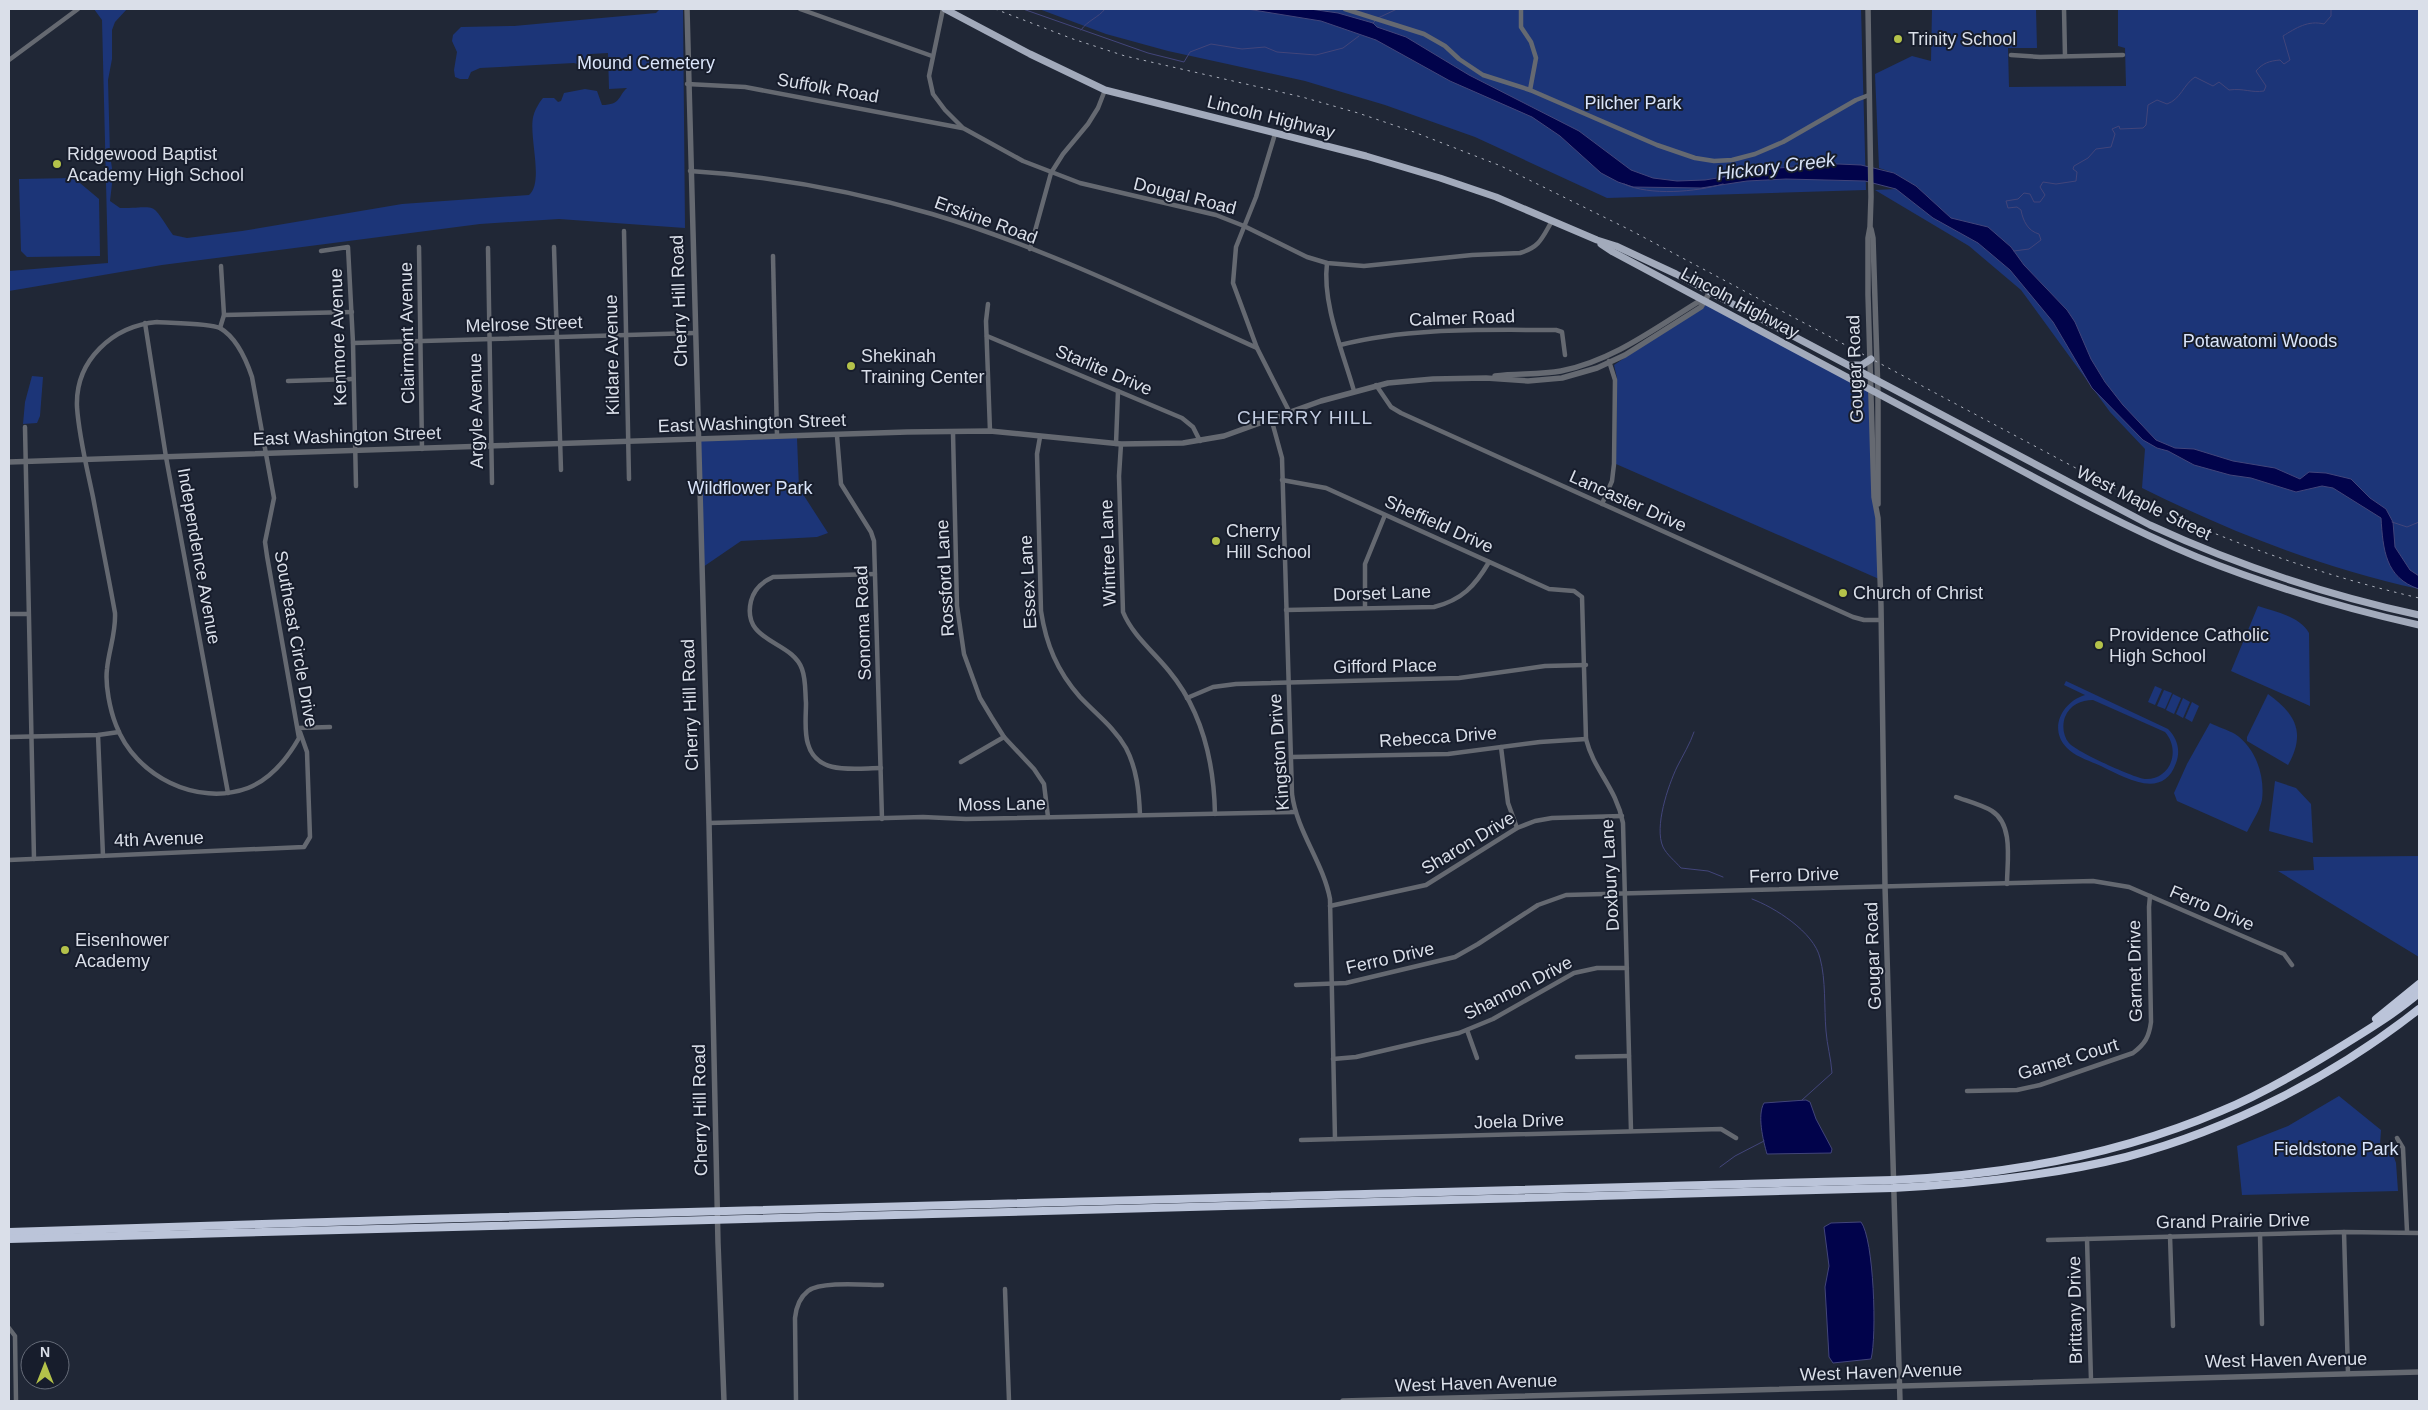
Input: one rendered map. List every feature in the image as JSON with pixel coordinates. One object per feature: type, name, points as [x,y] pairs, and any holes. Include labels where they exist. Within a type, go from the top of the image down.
[{"type":"highway","points":[[2338,1048],[2419,984]]},
{"type":"highway","points":[[9,1232],[424,1219],[1929,1179],[2035,1165],[2100,1151],[2220,1111],[2265,1091],[2338,1048],[2419,993]]},
{"type":"highway","points":[[9,1239],[1893,1188],[1960,1184],[2074,1168],[2126,1156],[2189,1137],[2271,1101],[2329,1071],[2419,1009]]},
{"type":"main road","name":"Lincoln Highway","points":[[944,9],[1030,54],[1105,90],[1366,156],[1496,197],[1638,256],[1875,380]]},
{"type":"main road","name":"Lincoln Highway","points":[[1596,240],[1613,252],[1875,391]]},
{"type":"main road","points":[[1846,364],[1862,365],[1871,359]]},
{"type":"main road","name":"West Maple Street","points":[[1875,380],[2118,510],[2198,546],[2320,590],[2419,615]]},
{"type":"main road","name":"West Maple Street","points":[[1875,391],[2114,519],[2195,556],[2314,598],[2419,625]]},
{"type":"street","points":[[9,60],[78,9]]},
{"type":"street","name":"Cherry Hill Road","points":[[687,9],[709,824],[716,1190],[724,1401]]},
{"type":"street","points":[[800,9],[932,56]]},
{"type":"street","name":"Dougal Road","points":[[944,9],[929,76],[933,94],[945,110],[963,128],[994,147],[1052,173],[1120,194],[1216,215],[1244,226],[1308,257],[1327,263],[1364,266],[1520,253],[1532,250],[1540,243],[1552,221]]},
{"type":"street","points":[[1345,9],[1424,34],[1445,46],[1459,60],[1483,75],[1530,90],[1657,145],[1695,158],[1714,161],[1732,160],[1755,154],[1783,142],[1856,100],[1869,95]]},
{"type":"street","points":[[1521,9],[1521,27],[1531,42],[1536,58],[1530,90]]},
{"type":"street","name":"Gougar Road","points":[[1868,9],[1870,157],[1868,296],[1871,359],[1875,380]]},
{"type":"street","points":[[2064,9],[2065,56]]},
{"type":"street","points":[[2011,55],[2123,55]]},
{"type":"street","name":"Suffolk Road","points":[[688,84],[745,87],[963,128]]},
{"type":"street","points":[[1030,249],[1052,173],[1063,154],[1088,124],[1098,108],[1105,90]]},
{"type":"street","points":[[1275,134],[1256,197],[1236,247],[1233,283],[1256,348],[1290,411]]},
{"type":"street","name":"Erskine Road","points":[[690,171],[797,183],[847,193],[931,214],[1030,249],[1256,348]]},
{"type":"street","name":"Gougar Road","points":[[1870,227],[1874,238],[1874,497],[1877,510],[1881,620],[1885,886],[1900,1401]]},
{"type":"street","name":"Kildare Avenue","points":[[624,231],[629,479]]},
{"type":"street","name":"Kenmore Avenue","points":[[321,250],[348,247],[352,312],[356,486]]},
{"type":"street","name":"Clairmont Avenue","points":[[419,247],[422,449]]},
{"type":"street","points":[[554,247],[561,470]]},
{"type":"street","name":"Argyle Avenue","points":[[488,248],[492,483]]},
{"type":"street","points":[[773,256],[777,436]]},
{"type":"street","points":[[1327,263],[1327,289],[1340,345],[1354,391]]},
{"type":"street","points":[[220,328],[224,315],[221,266]]},
{"type":"street","name":"East Washington Street","points":[[1486,378],[1557,379],[1586,372],[1610,363],[1638,348],[1693,312],[1710,292]]},
{"type":"street","name":"East Washington Street","points":[[9,462],[777,436],[837,436],[907,432],[990,432],[1119,444],[1167,444],[1200,441],[1224,436],[1290,411],[1376,385],[1417,380],[1486,378],[1556,372],[1608,356],[1698,302],[1704,301]]},
{"type":"street","points":[[988,304],[990,432]]},
{"type":"street","points":[[224,315],[352,312]]},
{"type":"street","name":"Southeast Circle Drive","points":[[145,323],[220,328],[237,344],[246,358],[256,391],[274,498],[267,530],[266,549],[298,728],[298,738],[280,766],[264,779],[248,788],[228,793],[201,792],[168,783],[151,773],[139,761],[115,724],[106,675],[116,630],[115,613],[77,406],[82,378],[88,363],[99,348],[112,336],[127,328],[145,323]]},
{"type":"street","name":"Independence Avenue","points":[[145,323],[166,457],[228,793]]},
{"type":"street","name":"Calmer Road","points":[[1340,345],[1406,333],[1556,330],[1562,332],[1565,337],[1565,355]]},
{"type":"street","name":"Melrose Street","points":[[353,343],[696,333]]},
{"type":"street","name":"Starlite Drive","points":[[988,336],[1182,418],[1193,426],[1200,441]]},
{"type":"street","points":[[1602,504],[1612,481],[1614,464],[1615,380],[1608,356]]},
{"type":"street","points":[[288,381],[353,379]]},
{"type":"street","name":"Lancaster Drive","points":[[1376,385],[1387,402],[1401,413],[1853,617],[1864,620],[1881,620]]},
{"type":"street","name":"Wintree Lane","points":[[1118,391],[1123,612],[1128,626],[1171,674],[1187,698],[1201,727],[1211,758],[1215,814]]},
{"type":"street","name":"Kingston Drive","points":[[1272,418],[1282,458],[1287,682],[1295,812],[1323,875],[1330,906],[1335,1139]]},
{"type":"street","points":[[25,426],[24,462],[34,859]]},
{"type":"street","name":"Rossford Lane","points":[[953,433],[957,606],[964,654],[980,698],[1004,737],[1034,769],[1044,784],[1048,817]]},
{"type":"street","name":"Sonoma Road","points":[[837,436],[841,484],[871,532],[874,541],[882,819]]},
{"type":"street","name":"Essex Lane","points":[[1040,437],[1037,454],[1041,611],[1048,649],[1067,682],[1115,732],[1126,749],[1138,787],[1140,815]]},
{"type":"street","name":"Sheffield Drive","points":[[1282,480],[1326,488],[1549,589],[1574,591],[1582,597]]},
{"type":"street","points":[[1365,607],[1366,564],[1385,515]]},
{"type":"street","name":"Dorset Lane","points":[[1286,610],[1434,606],[1449,603],[1470,591],[1489,562]]},
{"type":"street","points":[[875,574],[773,577],[763,582],[755,592],[750,611],[756,629],[795,658],[802,667],[805,680],[806,736],[813,754],[820,762],[830,767],[881,768]]},
{"type":"street","name":"Doxbury Lane","points":[[1582,597],[1586,665],[1586,739],[1592,758],[1611,786],[1622,816],[1626,893],[1631,1131]]},
{"type":"street","points":[[9,614],[28,614]]},
{"type":"street","name":"Gifford Place","points":[[1187,698],[1206,689],[1225,685],[1459,678],[1545,666],[1586,665]]},
{"type":"street","points":[[298,728],[330,727]]},
{"type":"street","name":"4th Avenue","points":[[9,860],[304,847],[310,837],[307,752],[298,728]]},
{"type":"street","points":[[9,737],[98,735],[119,732]]},
{"type":"street","points":[[98,735],[103,856]]},
{"type":"street","points":[[961,762],[1004,737]]},
{"type":"street","name":"Rebecca Drive","points":[[1291,757],[1448,754],[1586,739]]},
{"type":"street","points":[[1501,747],[1509,810],[1517,828]]},
{"type":"street","points":[[1956,797],[1992,811],[2000,818],[2006,834],[2008,884]]},
{"type":"street","name":"Moss Lane","points":[[709,824],[1295,812]]},
{"type":"street","name":"Sharon Drive","points":[[1330,906],[1345,905],[1426,885],[1517,828],[1547,818],[1622,816]]},
{"type":"street","name":"Ferro Drive","points":[[1296,985],[1346,983],[1455,956],[1478,944],[1538,905],[1558,896],[1885,886],[2102,882],[2129,887],[2284,954],[2292,966]]},
{"type":"street","name":"Garnet Drive","points":[[2145,1044],[2150,1033],[2151,1022],[2150,896]]},
{"type":"street","name":"Shannon Drive","points":[[1333,1059],[1372,1054],[1467,1030],[1502,1015],[1552,983],[1574,973],[1597,968],[1628,968]]},
{"type":"street","points":[[1467,1030],[1477,1058]]},
{"type":"street","name":"Garnet Court","points":[[1967,1091],[2017,1090],[2043,1084],[2133,1053],[2145,1044]]},
{"type":"street","points":[[1577,1057],[1629,1056]]},
{"type":"street","name":"Joela Drive","points":[[1300,1140],[1721,1129],[1736,1138]]},
{"type":"street","points":[[2397,1138],[2403,1148],[2407,1232]]},
{"type":"street","points":[[2344,1232],[2348,1374]]},
{"type":"street","name":"Grand Prairie Drive","points":[[2048,1240],[2344,1232],[2419,1233]]},
{"type":"street","points":[[2260,1234],[2262,1324]]},
{"type":"street","points":[[2170,1236],[2173,1326]]},
{"type":"street","name":"Brittany Drive","points":[[2087,1239],[2091,1380]]},
{"type":"street","points":[[796,1401],[795,1318],[796,1308],[802,1297],[809,1290],[819,1286],[882,1285]]},
{"type":"street","points":[[1005,1290],[1010,1401]]},
{"type":"street","points":[[9,1328],[15,1336],[16,1401]]},
{"type":"street","name":"West Haven Avenue","points":[[1343,1401],[2419,1372]]},
{"type":"green space","name":"Mound Cemetery","points":[[94,9],[127,9],[115,22],[112,30],[112,59],[108,80],[110,155],[113,175],[110,201],[120,208],[152,208],[173,235],[187,238],[242,231],[402,204],[529,195],[534,189],[536,179],[532,122],[535,110],[543,98],[554,98],[558,102],[561,101],[564,93],[585,89],[597,91],[602,105],[608,105],[616,102],[627,88],[609,89],[608,53],[591,54],[584,66],[574,63],[480,68],[471,72],[468,79],[460,79],[455,77],[454,70],[457,52],[452,41],[453,35],[461,27],[514,26],[656,13],[660,9],[683,9],[685,228],[559,219],[480,224],[162,265],[9,291],[9,271],[108,263],[102,20]]},
{"type":"green space","name":"Pilcher Park","points":[[1039,9],[1861,9],[1866,190],[1607,198],[1475,137],[1385,105],[1305,81],[1168,51],[1106,34]]},
{"type":"green space","name":"Potawatomi Woods","points":[[1932,9],[2036,9],[2037,48],[2008,48],[2009,87],[2126,86],[2125,48],[2118,46],[2118,9],[2419,9],[2419,589],[2347,571],[2277,547],[2243,534],[2142,488],[2145,449],[2110,412],[2021,290],[1969,246],[1875,190],[1919,188],[1894,173],[1879,168],[1875,74],[1912,56],[1931,61]]},
{"type":"green space","points":[[74,178],[99,199],[100,256],[27,257],[21,251],[19,179]]},
{"type":"green space","points":[[1704,304],[1870,391],[1879,579],[1616,464],[1617,378],[1614,365]]},
{"type":"green space","points":[[32,376],[43,377],[40,416],[37,423],[23,424],[25,402]]},
{"type":"green space","name":"Wildflower Park","points":[[797,438],[799,488],[828,533],[817,537],[741,541],[703,567],[700,441]]},
{"type":"green space","points":[[2258,606],[2300,622],[2309,633],[2310,706],[2231,671]]},
{"type":"green space","points":[[2066,681],[2168,729],[2176,740],[2178,749],[2176,763],[2170,774],[2162,781],[2153,784],[2142,783],[2121,776],[2075,754],[2067,748],[2061,741],[2059,733],[2060,717],[2070,704],[2085,695],[2064,685]],"holes":[[[2093,700],[2165,732],[2170,739],[2172,747],[2171,763],[2161,775],[2145,779],[2105,764],[2074,747],[2065,737],[2064,723],[2067,713],[2073,706],[2080,702]]]},
{"type":"green space","points":[[2155,686],[2162,689],[2155,705],[2148,702]]},
{"type":"green space","points":[[2164,690],[2172,693],[2165,709],[2157,706]]},
{"type":"green space","points":[[2173,694],[2181,698],[2174,714],[2166,710]]},
{"type":"green space","points":[[2268,694],[2285,709],[2295,725],[2296,743],[2288,765],[2247,741],[2247,737]]},
{"type":"green space","points":[[2183,698],[2190,702],[2183,718],[2176,714]]},
{"type":"green space","points":[[2192,702],[2199,706],[2192,722],[2185,718]]},
{"type":"green space","points":[[2210,723],[2235,734],[2248,747],[2258,763],[2263,791],[2262,800],[2247,832],[2177,801],[2174,793],[2187,764]]},
{"type":"green space","points":[[2275,781],[2296,788],[2311,804],[2313,843],[2269,831]]},
{"type":"green space","points":[[2419,856],[2419,957],[2278,871],[2314,870],[2313,857]]},
{"type":"green space","name":"Fieldstone Park","points":[[2339,1096],[2381,1130],[2380,1145],[2394,1157],[2396,1163],[2398,1191],[2242,1195],[2237,1146],[2288,1126]]},
{"type":"shaded area","points":[[1247,9],[1310,9],[1338,13],[1373,23],[1377,27],[1406,37],[1469,75],[1579,131],[1631,170],[1653,178],[1677,181],[1705,180],[1778,168],[1838,164],[1861,165],[1894,173],[1916,186],[1951,218],[1988,227],[2011,247],[2024,265],[2067,310],[2075,322],[2091,359],[2105,382],[2123,405],[2156,440],[2175,448],[2194,449],[2233,461],[2275,468],[2300,479],[2309,472],[2326,473],[2351,479],[2370,498],[2386,509],[2393,522],[2395,547],[2410,570],[2419,576],[2419,589],[2399,578],[2388,561],[2383,541],[2381,518],[2333,488],[2322,486],[2296,492],[2251,478],[2230,475],[2194,465],[2143,440],[2092,388],[2053,322],[2010,270],[1978,243],[1933,218],[1896,189],[1865,181],[1786,179],[1747,181],[1701,188],[1633,187],[1601,173],[1560,136],[1532,117],[1450,81],[1376,40],[1321,21]]},
{"type":"shaded area","points":[[1806,1100],[1810,1102],[1816,1119],[1832,1149],[1831,1153],[1767,1154],[1762,1135],[1761,1121],[1764,1103]]},
{"type":"shaded area","points":[[1861,1222],[1869,1247],[1873,1289],[1874,1331],[1871,1359],[1833,1363],[1829,1357],[1825,1287],[1829,1266],[1824,1227],[1831,1223]]},
{"type":"waterway","points":[[1023,9],[1148,53],[1184,62],[1190,52],[1211,44],[1242,49],[1265,47],[1277,52],[1316,55],[1343,48],[1359,36]]},
{"type":"waterway","points":[[1081,30],[1105,9]]},
{"type":"waterway","points":[[1378,18],[1397,9]]},
{"type":"waterway","points":[[2014,251],[2029,249],[2041,240],[2039,234],[2032,231],[2027,225],[2021,210],[2017,207],[2008,208],[2006,201],[2018,199],[2024,193],[2030,194],[2034,202],[2040,202],[2045,195],[2040,187],[2043,182],[2056,184],[2076,181],[2077,172],[2073,169],[2074,166],[2088,158],[2096,149],[2111,147],[2115,134],[2112,129],[2119,126],[2120,129],[2143,128],[2146,125],[2148,105],[2157,100],[2167,104],[2172,102],[2195,77],[2213,86],[2219,82],[2229,90],[2264,91],[2266,86],[2256,71],[2269,62],[2280,60],[2284,64],[2290,60],[2283,36],[2307,24],[2324,24],[2331,16],[2331,9]]},
{"type":"waterway","name":"Hickory Creek","points":[[1624,184],[1647,190],[1673,192],[1723,184]]},
{"type":"waterway","points":[[2392,522],[2407,527],[2419,522]]},
{"type":"waterway","points":[[1694,732],[1673,775],[1666,795],[1661,818],[1661,839],[1665,850],[1681,868],[1708,871],[1723,877]]},
{"type":"waterway","points":[[1752,899],[1782,914],[1802,930],[1816,948],[1822,966],[1825,1022],[1832,1073],[1802,1100]]},
{"type":"waterway","points":[[1720,1167],[1735,1156],[1764,1141]]},
{"type":"railway","points":[[995,9],[1073,39],[1125,56],[1302,97],[1358,113],[1414,132],[1501,166],[1630,230],[2140,501],[2218,535],[2297,564],[2419,598]]},
{"type":"place","name":"Trinity School","points":[[1898,39]]},
{"type":"place","name":"Ridgewood Baptist Academy High School","points":[[57,164]]},
{"type":"place","name":"Shekinah Training Center","points":[[851,366]]},
{"type":"place","name":"Cherry Hill School","points":[[1216,541]]},
{"type":"place","name":"Church of Christ","points":[[1843,593]]},
{"type":"place","name":"Providence Catholic High School","points":[[2099,645]]},
{"type":"place","name":"Eisenhower Academy","points":[[65,950]]},
{"type":"district","name":"CHERRY HILL","points":[[1305,417]]}]
